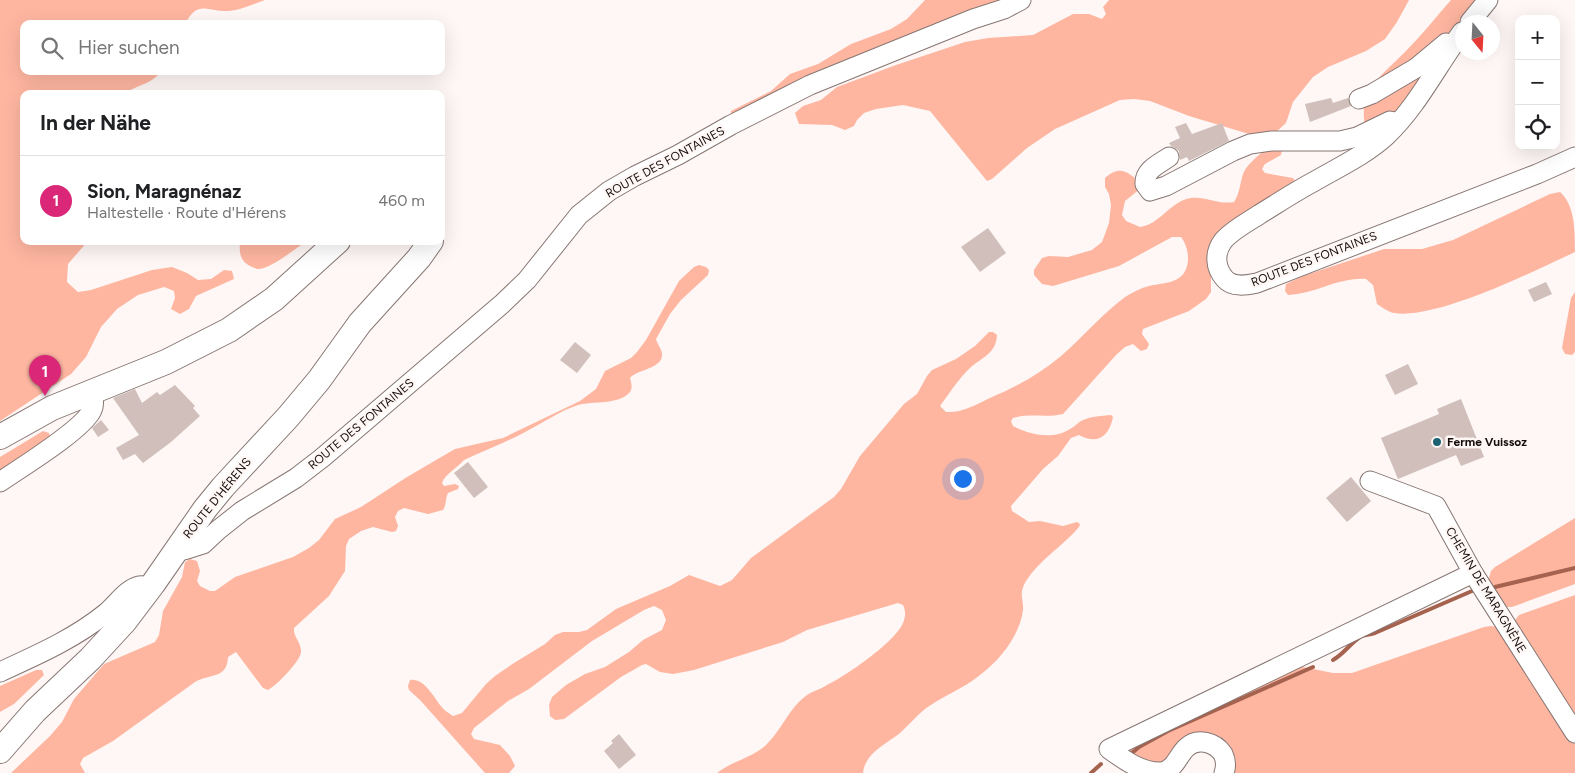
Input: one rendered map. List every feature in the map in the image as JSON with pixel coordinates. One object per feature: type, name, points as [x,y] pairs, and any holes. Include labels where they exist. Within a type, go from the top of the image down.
[{"type":"main road","points":[[0,436],[46,411],[166,362],[230,330],[274,299],[334,245]]},
{"type":"main road","name":"ROUTE D'HÉRENS","points":[[0,751],[53,692],[104,644],[150,589],[197,520],[223,487],[288,417],[364,318],[424,253],[429,245]]},
{"type":"street","name":"ROUTE DES FONTAINES","points":[[177,549],[184,550],[204,544],[242,511],[296,478],[322,458],[502,304],[527,280],[579,215],[609,191],[810,84],[973,19],[1004,9],[1021,0]]},
{"type":"street","points":[[1476,15],[1488,0]]},
{"type":"street","points":[[1359,99],[1372,94],[1416,68],[1442,45],[1455,39]]},
{"type":"street","name":"ROUTE DES FONTAINES","points":[[1455,43],[1420,95],[1384,138],[1289,196],[1227,237],[1220,245],[1216,255],[1219,270],[1224,278],[1235,284],[1257,283],[1537,174],[1575,157]]},
{"type":"street","points":[[1169,157],[1146,175],[1145,184],[1150,191],[1166,186],[1250,144],[1272,141],[1340,141],[1357,137],[1392,121],[1398,123]]},
{"type":"street","points":[[0,482],[58,442],[88,418],[94,401],[91,392]]},
{"type":"street","name":"CHEMIN DE MARAGNÈNE","points":[[1370,481],[1436,506],[1473,573],[1575,733]]},
{"type":"street","points":[[1224,773],[1226,767],[1224,756],[1219,748],[1209,742],[1198,742],[1186,747],[1178,760],[1170,768],[1161,772],[1151,773],[1132,766],[1109,749],[1473,573]]},
{"type":"street","points":[[0,672],[75,635],[139,586],[150,589]]},
{"type":"shaded area","points":[[0,0],[265,0],[232,11],[198,9],[188,20],[20,20],[20,75],[158,75],[149,82],[131,90],[20,90],[20,245],[85,245],[68,264],[67,282],[78,292],[91,290],[152,270],[172,267],[198,280],[211,279],[224,270],[232,271],[234,279],[196,296],[189,309],[180,314],[171,309],[175,298],[174,291],[164,287],[138,295],[117,309],[101,327],[86,357],[71,374],[0,421]]},
{"type":"shaded area","points":[[925,0],[1004,0],[731,116],[731,111],[771,91],[790,74],[818,64],[851,44],[891,29],[907,19]]},
{"type":"shaded area","points":[[1109,0],[1409,0],[1385,39],[1366,51],[1328,67],[1313,77],[1293,102],[1286,123],[1275,133],[1259,137],[1189,116],[1150,101],[1120,100],[1055,129],[1027,148],[992,179],[987,181],[930,111],[903,105],[876,109],[864,113],[854,126],[845,130],[832,125],[799,124],[795,113],[803,106],[821,100],[837,87],[965,42],[988,38],[1033,35],[1073,14],[1089,14],[1102,19],[1106,14],[1103,7]]},
{"type":"shaded area","points":[[1451,0],[1482,0],[1472,15],[1455,15],[1455,39],[1405,110],[1368,137],[1364,122],[1364,109],[1366,98],[1371,88],[1385,71],[1417,40]]},
{"type":"shaded area","points":[[1266,149],[1282,150],[1281,155],[1265,164],[1262,169],[1265,173],[1293,178],[1296,183],[1271,198],[1211,268],[1211,292],[1206,299],[1189,311],[1143,329],[1142,334],[1149,344],[1147,349],[1141,351],[1133,344],[1125,347],[1063,414],[1019,417],[1013,418],[1011,421],[1013,426],[1026,432],[1049,435],[1064,432],[1081,421],[1097,416],[1111,415],[1113,417],[1109,430],[1097,439],[1085,438],[1079,435],[1071,438],[1058,456],[1043,469],[1011,506],[1012,511],[1029,522],[1040,521],[1063,526],[1077,522],[1080,524],[1079,527],[1031,573],[1026,581],[1022,593],[1023,610],[1018,629],[1008,646],[995,662],[967,684],[925,709],[900,733],[872,754],[863,773],[717,773],[766,745],[795,707],[807,695],[846,674],[883,647],[900,628],[904,620],[904,607],[898,603],[807,630],[783,642],[694,670],[673,674],[660,672],[646,664],[642,665],[621,677],[564,719],[555,720],[550,716],[549,705],[552,697],[566,685],[585,674],[605,667],[629,652],[643,640],[662,630],[666,620],[662,610],[654,606],[644,610],[592,641],[529,689],[508,701],[474,728],[471,734],[474,739],[500,745],[510,756],[515,766],[509,773],[485,773],[409,690],[410,680],[420,682],[428,688],[447,712],[453,716],[462,713],[495,676],[545,644],[555,635],[563,632],[587,630],[616,609],[670,586],[689,575],[720,586],[732,580],[751,558],[834,497],[841,489],[860,456],[904,404],[917,394],[932,370],[956,359],[975,346],[989,332],[997,335],[991,351],[966,372],[940,406],[946,412],[970,407],[1019,384],[1045,369],[1125,297],[1143,288],[1173,281],[1181,277],[1186,269],[1188,259],[1187,249],[1181,237],[1172,237],[1119,266],[1053,286],[1042,284],[1034,275],[1034,270],[1042,258],[1049,256],[1068,257],[1092,250],[1102,242],[1109,223],[1111,205],[1109,194],[1105,187],[1105,178],[1115,172],[1123,171],[1140,183],[1140,189],[1125,201],[1122,215],[1126,221],[1140,227],[1154,222],[1177,203],[1191,198],[1228,203],[1234,202],[1238,195],[1245,170]]},
{"type":"shaded area","points":[[1560,192],[1569,204],[1573,219],[1575,252],[1459,302],[1412,313],[1394,313],[1387,311],[1377,304],[1373,285],[1366,279],[1336,283],[1298,294],[1288,295],[1285,291],[1286,284],[1303,276],[1384,249],[1422,249],[1453,240],[1550,194]]},
{"type":"shaded area","points":[[240,245],[301,245],[274,263],[257,269],[242,259]]},
{"type":"shaded area","points":[[699,265],[709,270],[708,275],[681,300],[670,314],[656,339],[662,352],[659,363],[630,378],[631,389],[625,396],[613,401],[571,407],[519,435],[464,460],[448,474],[442,483],[444,486],[455,484],[459,486],[458,489],[448,493],[443,510],[428,514],[404,508],[398,511],[395,517],[398,526],[396,531],[392,532],[373,527],[361,531],[349,539],[346,546],[345,571],[329,596],[294,628],[301,648],[300,655],[288,672],[272,688],[268,690],[263,688],[236,652],[228,657],[225,669],[221,672],[195,682],[113,741],[83,758],[80,764],[85,773],[11,773],[62,722],[74,699],[104,664],[155,642],[159,635],[163,611],[182,577],[185,562],[190,559],[197,561],[200,571],[197,581],[200,586],[210,591],[215,591],[235,577],[293,557],[309,548],[319,540],[335,519],[361,507],[455,449],[503,438],[580,401],[596,389],[605,371],[631,358],[637,352],[646,340],[679,281],[694,267]]},
{"type":"shaded area","points":[[1575,292],[1575,352],[1572,355],[1565,354],[1562,348],[1571,298]]},
{"type":"shaded area","points":[[43,431],[49,433],[51,439],[0,471],[0,457]]},
{"type":"shaded area","points":[[1575,518],[1575,584],[1512,607],[1502,607],[1488,581],[1491,571]]},
{"type":"shaded area","points":[[1575,595],[1575,725],[1512,624],[1519,615]]},
{"type":"shaded area","points":[[1491,626],[1497,627],[1502,632],[1575,744],[1575,773],[1232,773],[1217,739],[1171,762],[1151,765],[1127,752],[1130,745],[1290,669],[1303,667],[1333,673],[1352,673]]},
{"type":"shaded area","points":[[36,670],[42,670],[44,675],[14,704],[0,712],[0,686]]},
{"type":"building","points":[[1331,98],[1333,103],[1348,98],[1351,106],[1310,122],[1305,104]]},
{"type":"building","points":[[1186,123],[1192,134],[1222,123],[1229,141],[1189,161],[1187,157],[1180,160],[1179,151],[1169,143],[1180,138],[1175,127]]},
{"type":"building","points":[[988,228],[1006,253],[980,272],[961,247]]},
{"type":"building","points":[[1546,282],[1552,294],[1534,302],[1528,290]]},
{"type":"building","points":[[575,342],[591,355],[577,373],[560,360]]},
{"type":"building","points":[[1408,364],[1418,384],[1395,395],[1385,375]]},
{"type":"building","points":[[175,385],[195,406],[193,408],[200,416],[171,442],[143,463],[135,454],[123,460],[116,448],[139,435],[113,398],[135,389],[142,403],[157,392],[160,395]]},
{"type":"building","points":[[1461,399],[1484,457],[1461,466],[1456,455],[1398,479],[1381,438],[1439,414],[1437,409]]},
{"type":"building","points":[[101,420],[109,430],[98,437],[92,428]]},
{"type":"building","points":[[468,462],[488,487],[474,498],[454,473]]},
{"type":"building","points":[[1351,477],[1371,501],[1347,522],[1326,498]]},
{"type":"building","points":[[619,734],[636,755],[619,769],[604,751]]},
{"type":"waterway","points":[[1495,587],[1575,568]]},
{"type":"waterway","points":[[1333,660],[1362,636],[1375,633],[1472,591]]},
{"type":"waterway","points":[[1132,753],[1168,731],[1313,667]]},
{"type":"waterway","points":[[1091,773],[1101,764]]},
{"type":"place","name":"Sion, Maragnénaz","points":[[45,396]]},
{"type":"place","name":"Ferme Vuissoz","points":[[1437,442]]}]
